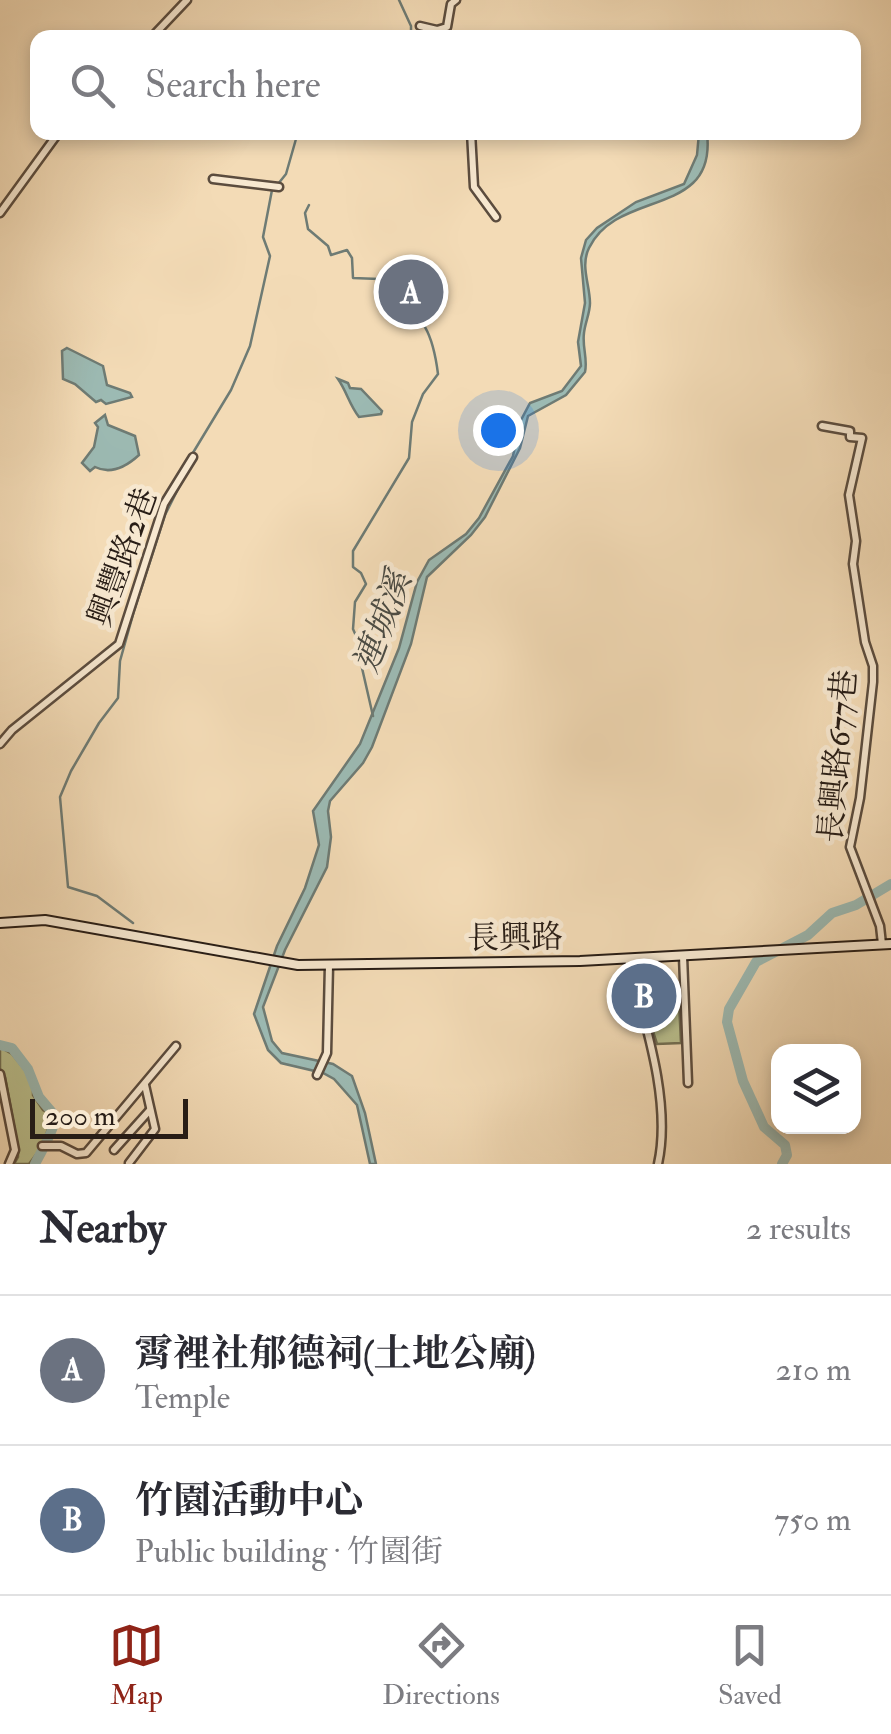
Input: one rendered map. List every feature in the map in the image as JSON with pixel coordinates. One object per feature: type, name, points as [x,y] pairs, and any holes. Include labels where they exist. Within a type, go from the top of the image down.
[{"type":"main road","name":"長興路","points":[[0,923],[52,921],[275,963],[329,965],[628,959],[886,944]]},
{"type":"street","points":[[158,30],[186,0]]},
{"type":"street","points":[[440,30],[447,27],[451,4],[456,0]]},
{"type":"street","points":[[420,26],[427,30]]},
{"type":"street","points":[[0,213],[53,140]]},
{"type":"street","points":[[471,140],[474,187],[496,218]]},
{"type":"street","points":[[213,180],[280,187]]},
{"type":"street","name":"長興路677巷","points":[[822,426],[850,431],[850,438],[862,438],[850,495],[856,541],[852,564],[873,682],[860,798],[850,846],[886,944]]},
{"type":"street","name":"興豐路2巷","points":[[0,744],[119,644],[164,504],[194,457]]},
{"type":"street","points":[[683,956],[688,1083]]},
{"type":"street","points":[[628,959],[651,1052],[662,1118],[658,1164]]},
{"type":"street","points":[[317,1075],[327,1053],[329,965]]},
{"type":"street","points":[[42,1146],[86,1153],[176,1046]]},
{"type":"street","points":[[0,1074],[16,1150],[9,1164]]},
{"type":"street","points":[[129,1163],[156,1129],[144,1084]]},
{"type":"street","points":[[114,1150],[150,1108]]},
{"type":"green space","points":[[679,1002],[681,1043],[657,1044],[644,1003]]},
{"type":"green space","points":[[0,1047],[12,1054],[33,1080],[33,1095],[43,1110],[53,1116],[41,1148],[29,1164],[14,1164],[18,1147],[5,1077],[0,1069]]},
{"type":"water","points":[[698,140],[707,140],[706,160],[697,179],[682,191],[621,217],[603,229],[589,248],[585,262],[590,303],[584,338],[585,372],[566,395],[528,416],[520,448],[485,517],[427,577],[411,644],[372,747],[330,801],[327,867],[285,950],[263,1007],[272,1041],[282,1053],[333,1064],[352,1076],[376,1164],[370,1164],[357,1105],[334,1079],[281,1063],[268,1050],[254,1014],[319,845],[313,811],[360,744],[399,648],[417,582],[429,560],[466,534],[479,518],[513,456],[520,422],[530,403],[562,391],[581,366],[578,342],[585,303],[581,258],[586,240],[636,202],[684,184],[697,155]]},
{"type":"water","points":[[67,348],[103,366],[107,385],[132,397],[106,404],[96,402],[63,379],[62,351]]},
{"type":"water","points":[[338,379],[350,388],[361,389],[381,414],[359,417]]},
{"type":"water","points":[[105,415],[108,425],[135,436],[139,455],[118,468],[95,467],[90,471],[82,463],[94,447],[98,427],[95,423]]},
{"type":"waterway","points":[[399,0],[411,30]]},
{"type":"waterway","points":[[278,184],[286,174],[296,140]]},
{"type":"waterway","points":[[188,461],[231,390],[250,346],[270,256],[263,237],[272,190]]},
{"type":"waterway","name":"連城溪","points":[[309,205],[305,213],[308,229],[328,246],[331,255],[347,250],[352,258],[353,278],[379,279],[420,320],[431,341],[438,374],[423,394],[412,422],[409,458],[353,551],[353,567],[366,584],[355,602],[353,629],[361,647],[373,716]]},
{"type":"waterway","points":[[133,923],[97,896],[68,887],[60,797],[99,723],[118,698],[120,661],[134,611],[165,515],[188,469]]},
{"type":"waterway","points":[[782,1164],[787,1155],[785,1145],[764,1127],[743,1081],[727,1022],[729,1009],[756,962],[808,935],[832,913],[856,905],[891,884]]},
{"type":"waterway","points":[[0,1045],[12,1048],[28,1069],[39,1097],[56,1117],[35,1164]]},
{"type":"place","name":"霄裡社郁德祠(土地公廟)","points":[[411,292]]},
{"type":"place","name":"竹園活動中心","points":[[644,996]]}]
